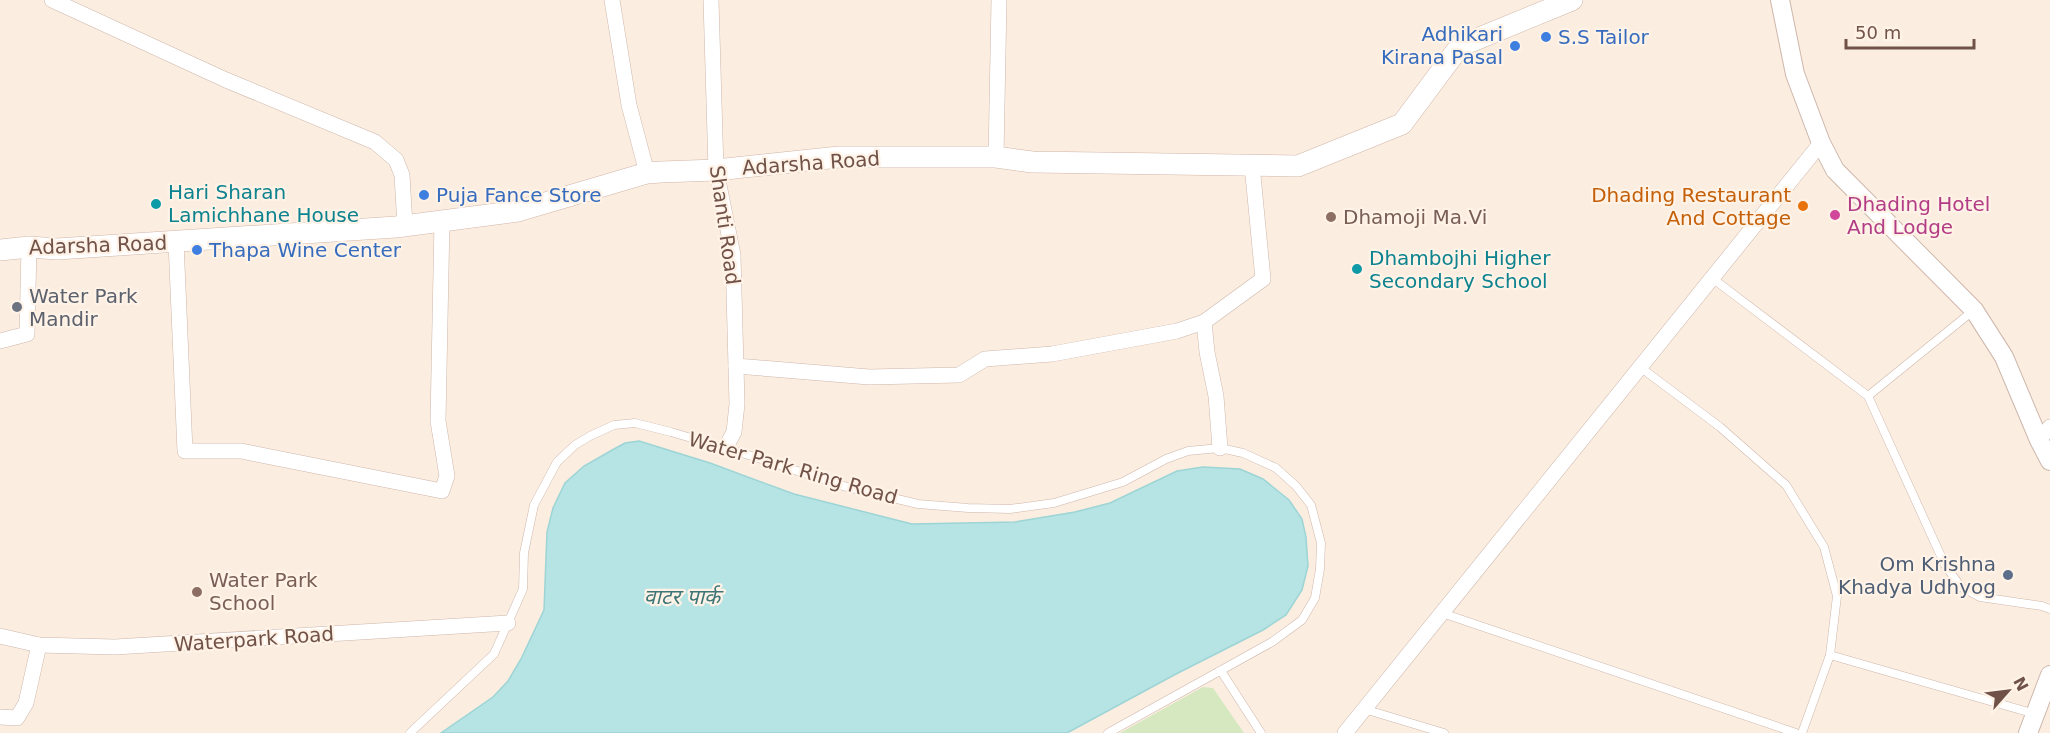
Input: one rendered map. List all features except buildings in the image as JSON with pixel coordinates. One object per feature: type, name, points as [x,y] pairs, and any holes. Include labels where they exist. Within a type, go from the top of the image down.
[{"type":"main road","name":"Adarsha Road","points":[[0,250],[176,242],[405,226],[518,212],[647,173],[716,170],[839,158],[996,157],[1032,162],[1298,166],[1402,124],[1460,46],[1572,0]]},
{"type":"street","points":[[52,0],[83,7],[236,84],[375,142],[396,160],[399,168],[404,192],[405,226]]},
{"type":"street","points":[[612,0],[629,105],[647,173]]},
{"type":"street","name":"Shanti Road","points":[[711,0],[716,170],[733,255],[737,404],[734,432],[726,447]]},
{"type":"street","points":[[996,157],[999,0]]},
{"type":"street","points":[[1780,0],[1795,74],[1821,143],[1835,170],[1974,310],[2004,357],[2045,434],[2050,461]]},
{"type":"street","points":[[1345,733],[1821,143]]},
{"type":"street","points":[[736,366],[869,377],[958,375],[985,359],[1052,354],[1177,331],[1204,322],[1263,279],[1252,165]]},
{"type":"street","points":[[176,242],[185,452],[241,451],[442,492],[447,476],[438,421],[442,221]]},
{"type":"street","points":[[0,341],[27,334],[29,247]]},
{"type":"street","points":[[1204,322],[1207,352],[1216,396],[1220,448]]},
{"type":"street","name":"Waterpark Road","points":[[0,636],[39,645],[115,647],[508,623]]},
{"type":"street","points":[[0,717],[17,718],[26,704],[39,645]]},
{"type":"street","points":[[2028,733],[2050,675]]},
{"type":"lane","points":[[1712,278],[1868,396],[1945,565],[1961,586],[1980,597],[2050,609]]},
{"type":"lane","points":[[1868,396],[1974,310]]},
{"type":"lane","points":[[1640,367],[1720,427],[1786,485],[1824,548],[1838,597],[1830,655],[1802,733]]},
{"type":"lane","name":"Water Park Ring Road","points":[[410,733],[494,654],[524,589],[524,553],[534,505],[557,462],[575,445],[614,425],[635,423],[726,447],[843,486],[918,504],[1010,509],[1054,503],[1123,482],[1166,459],[1188,451],[1220,448],[1243,453],[1276,468],[1296,486],[1311,506],[1321,543],[1320,569],[1315,598],[1302,620],[1272,642],[1108,733]]},
{"type":"lane","points":[[1442,613],[1796,733]]},
{"type":"lane","points":[[1830,655],[2035,714]]},
{"type":"lane","points":[[1221,671],[1261,733]]},
{"type":"lane","points":[[1364,709],[1444,733]]},
{"type":"green space","points":[[1203,687],[1213,688],[1244,733],[1120,733]]},
{"type":"water","name":"वाटर पार्क","points":[[639,441],[710,463],[794,494],[912,524],[1015,522],[1075,512],[1110,503],[1177,471],[1203,467],[1240,469],[1263,479],[1289,500],[1302,519],[1308,566],[1302,590],[1286,615],[1263,630],[1067,733],[441,733],[493,697],[508,681],[521,659],[544,610],[547,532],[553,508],[565,483],[584,466],[625,443]]},
{"type":"place","name":"S.S Tailor","points":[[1546,37]]},
{"type":"place","name":"Adhikari Kirana Pasal","points":[[1515,46]]},
{"type":"place","name":"Puja Fance Store","points":[[424,195]]},
{"type":"place","name":"Hari Sharan Lamichhane House","points":[[156,204]]},
{"type":"place","name":"Dhading Restaurant And Cottage","points":[[1803,206]]},
{"type":"place","name":"Dhading Hotel And Lodge","points":[[1835,215]]},
{"type":"place","name":"Dhamoji Ma.Vi","points":[[1331,217]]},
{"type":"place","name":"Thapa Wine Center","points":[[197,250]]},
{"type":"place","name":"Dhambojhi Higher Secondary School","points":[[1357,269]]},
{"type":"place","name":"Water Park Mandir","points":[[17,307]]},
{"type":"place","name":"Om Krishna Khadya Udhyog","points":[[2008,575]]},
{"type":"place","name":"Water Park School","points":[[197,592]]}]
